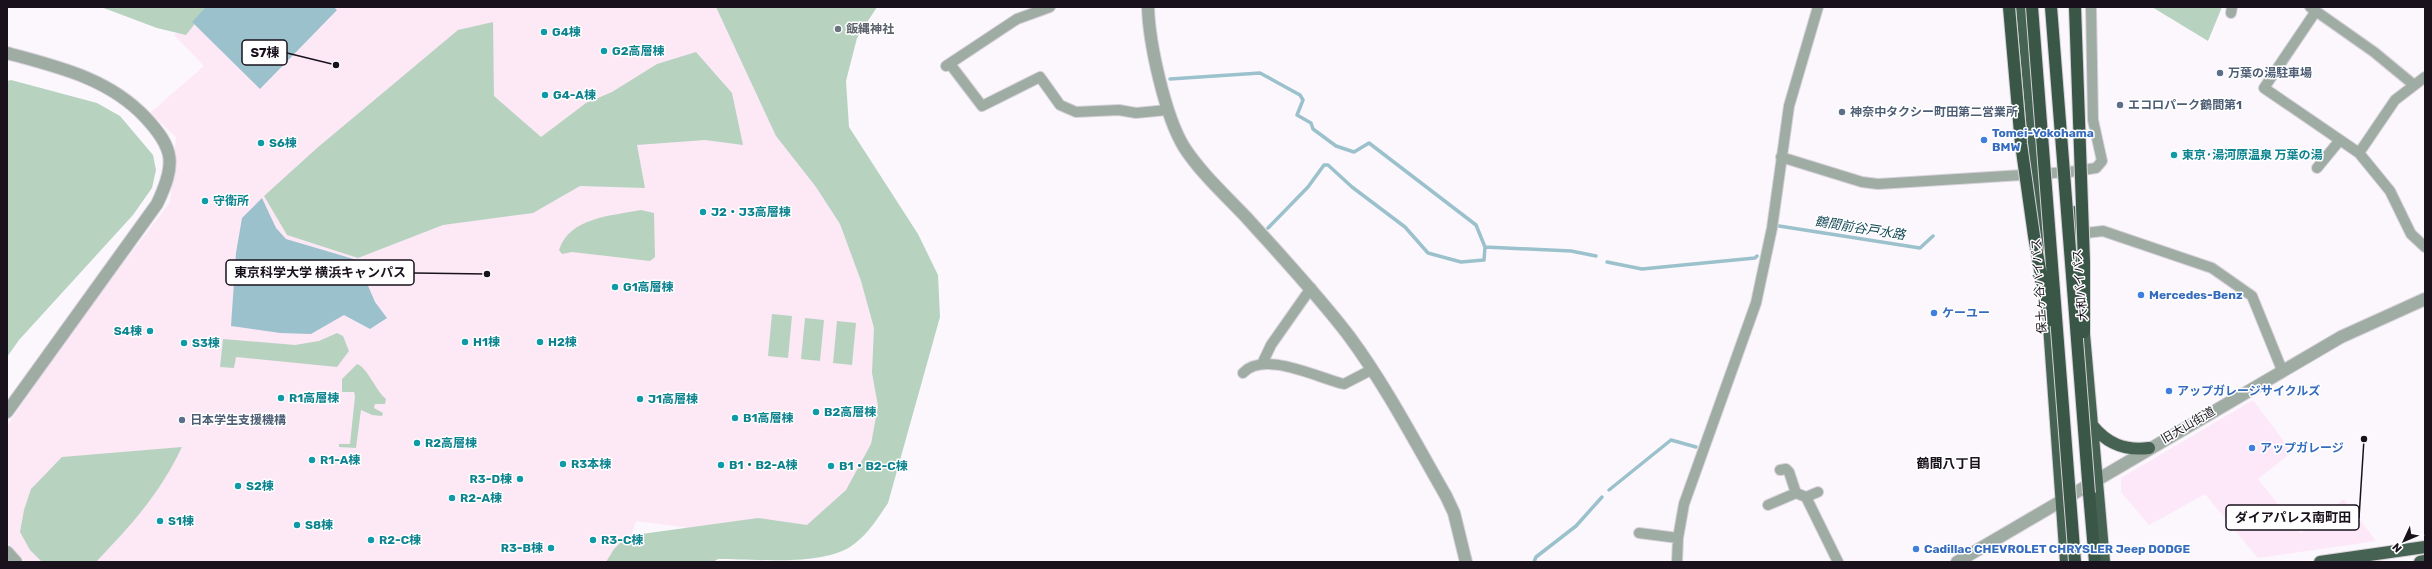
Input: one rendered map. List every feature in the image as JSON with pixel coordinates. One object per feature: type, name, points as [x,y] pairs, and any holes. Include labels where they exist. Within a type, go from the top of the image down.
[{"type":"highway","points":[[2009,7],[2021,144],[2034,236],[2061,382]]},
{"type":"highway","points":[[2022,7],[2066,562]]},
{"type":"highway","name":"保土ヶ谷バイパス","points":[[2032,7],[2075,562]]},
{"type":"highway","points":[[2051,7],[2088,422],[2105,438],[2123,448],[2149,448]]},
{"type":"highway","name":"大和バイパス","points":[[2056,7],[2075,234],[2088,422],[2097,479],[2104,562]]},
{"type":"highway","points":[[2075,7],[2084,262],[2089,493],[2095,562]]},
{"type":"highway","points":[[2320,562],[2425,547]]},
{"type":"highway","points":[[2420,562],[2425,561]]},
{"type":"street","points":[[1050,7],[1016,19],[948,65],[982,106],[1040,77],[1060,105],[1076,112],[1119,110],[1143,113],[1167,110]]},
{"type":"street","points":[[1148,7],[1151,33],[1167,110],[1172,125],[1184,148],[1311,288],[1350,338],[1371,370],[1446,496],[1454,513],[1466,562]]},
{"type":"street","points":[[1677,562],[1678,538],[1684,504],[1756,303],[1772,228],[1789,106],[1818,7]]},
{"type":"street","points":[[1781,157],[1862,182],[1878,184],[2069,172],[2096,168],[2102,161],[2093,120],[2091,7]]},
{"type":"street","points":[[2414,85],[2374,52],[2313,9],[2264,88],[2359,153],[2390,191],[2410,234],[2425,247]]},
{"type":"street","points":[[7,53],[89,78],[115,91],[135,106],[166,140],[169,157],[169,172],[157,204],[7,412]]},
{"type":"street","points":[[2359,153],[2395,100],[2425,78]]},
{"type":"street","points":[[2317,168],[2340,140]]},
{"type":"street","points":[[2075,234],[2103,231],[2212,268],[2252,296],[2282,370]]},
{"type":"street","points":[[1262,364],[1271,346],[1311,288]]},
{"type":"street","name":"旧大山街道","points":[[1958,562],[2282,370],[2341,337],[2425,299]]},
{"type":"street","points":[[1243,373],[1252,366],[1262,364],[1288,367],[1344,384],[1371,370]]},
{"type":"street","points":[[1780,470],[1786,469],[1789,472],[1796,493]]},
{"type":"street","points":[[1806,497],[1818,492]]},
{"type":"street","points":[[1768,505],[1796,493],[1806,497],[1838,562]]},
{"type":"street","points":[[1638,533],[1678,538]]},
{"type":"street","points":[[7,552],[16,562]]},
{"type":"shaded area","points":[[203,7],[721,7],[836,207],[908,421],[843,531],[736,534],[636,521],[623,562],[26,562],[7,542],[7,426],[65,340],[170,202],[176,137],[150,113],[204,66],[174,35]]},
{"type":"shaded area","name":"アップガレージ","points":[[2253,400],[2292,452],[2258,479],[2301,533],[2344,499],[2376,541],[2258,558],[2205,494],[2149,525],[2121,492],[2121,478]]},
{"type":"green space","points":[[101,7],[208,7],[186,35],[157,28]]},
{"type":"green space","points":[[716,7],[877,7],[857,38],[846,81],[849,127],[918,234],[938,275],[940,317],[888,503],[871,527],[856,543],[837,553],[822,557],[804,559],[718,559],[713,562],[606,562],[614,549],[627,536],[758,518],[807,525],[846,490],[871,444],[878,406],[872,373],[874,328],[861,281],[840,224],[816,187],[776,136]]},
{"type":"green space","points":[[2152,7],[2222,7],[2208,41]]},
{"type":"green space","points":[[493,22],[494,96],[541,137],[586,103],[612,92],[657,64],[696,52],[732,93],[743,145],[705,140],[637,145],[645,188],[580,186],[533,213],[443,225],[358,258],[287,235],[264,196],[317,148],[458,30]]},
{"type":"green space","points":[[11,80],[97,103],[120,116],[153,155],[156,170],[152,188],[133,215],[19,340],[7,357],[7,81]]},
{"type":"green space","points":[[641,210],[654,213],[655,257],[650,261],[572,252],[562,254],[559,250],[564,239],[582,224],[605,217]]},
{"type":"green space","points":[[772,314],[792,316],[788,358],[768,356]]},
{"type":"green space","points":[[805,318],[824,320],[820,361],[801,359]]},
{"type":"green space","points":[[837,321],[856,323],[852,365],[833,363]]},
{"type":"green space","points":[[337,333],[343,336],[349,351],[337,367],[236,357],[234,368],[220,367],[223,339],[295,345],[319,341]]},
{"type":"green space","points":[[357,364],[365,370],[378,390],[386,399],[385,404],[375,404],[374,408],[383,413],[382,416],[372,415],[361,410],[356,448],[339,447],[339,444],[350,444],[355,396],[354,392],[342,392],[342,379]]},
{"type":"green space","points":[[182,447],[164,480],[144,508],[96,562],[42,562],[30,550],[20,532],[24,510],[31,489],[62,457]]},
{"type":"water","points":[[206,7],[334,7],[337,10],[260,89],[192,22]]},
{"type":"water","points":[[262,198],[276,228],[286,239],[357,260],[375,302],[387,318],[370,329],[344,315],[311,334],[280,333],[231,326],[236,253],[242,218]]},
{"type":"waterway","points":[[1170,79],[1260,73],[1300,95],[1303,100],[1297,115],[1311,123],[1313,129],[1336,146],[1354,152],[1369,143],[1476,225],[1485,247],[1484,260],[1461,262],[1428,253],[1405,227],[1352,187],[1328,165],[1324,165],[1308,187],[1268,228]]},
{"type":"waterway","name":"鶴間前谷戸水路","points":[[1779,226],[1920,248],[1933,236]]},
{"type":"waterway","points":[[1485,247],[1571,251],[1596,256]]},
{"type":"waterway","points":[[1607,262],[1642,269],[1755,258],[1757,256]]},
{"type":"waterway","points":[[1609,490],[1671,440],[1696,447]]},
{"type":"waterway","points":[[1534,562],[1536,557],[1576,526],[1602,497]]},
{"type":"place","name":"飯縄神社","points":[[838,29]]},
{"type":"place","name":"G4棟","points":[[544,32]]},
{"type":"place","name":"G2高層棟","points":[[604,51]]},
{"type":"place","name":"S7棟","points":[[336,65]]},
{"type":"place","name":"万葉の湯駐車場","points":[[2220,73]]},
{"type":"place","name":"G4-A棟","points":[[545,95]]},
{"type":"place","name":"エコロパーク鶴間第1","points":[[2120,105]]},
{"type":"place","name":"神奈中タクシー町田第二営業所","points":[[1842,112]]},
{"type":"place","name":"Tomei-Yokohama BMW","points":[[1984,140]]},
{"type":"place","name":"S6棟","points":[[261,143]]},
{"type":"place","name":"東京･湯河原温泉 万葉の湯","points":[[2174,155]]},
{"type":"place","name":"守衛所","points":[[205,201]]},
{"type":"place","name":"J2・J3高層棟","points":[[703,212]]},
{"type":"place","name":"東京科学大学 横浜キャンパス","points":[[487,274]]},
{"type":"place","name":"G1高層棟","points":[[615,287]]},
{"type":"place","name":"Mercedes-Benz","points":[[2141,295]]},
{"type":"place","name":"ケーユー","points":[[1934,313]]},
{"type":"place","name":"S4棟","points":[[150,331]]},
{"type":"place","name":"H1棟","points":[[465,342]]},
{"type":"place","name":"H2棟","points":[[540,342]]},
{"type":"place","name":"S3棟","points":[[184,343]]},
{"type":"place","name":"アップガレージサイクルズ","points":[[2169,391]]},
{"type":"place","name":"R1高層棟","points":[[281,398]]},
{"type":"place","name":"J1高層棟","points":[[640,399]]},
{"type":"place","name":"B2高層棟","points":[[816,412]]},
{"type":"place","name":"B1高層棟","points":[[735,418]]},
{"type":"place","name":"日本学生支援機構","points":[[182,420]]},
{"type":"place","name":"ダイアパレス南町田","points":[[2364,439]]},
{"type":"place","name":"R2高層棟","points":[[417,443]]},
{"type":"place","name":"アップガレージ","points":[[2252,448]]},
{"type":"place","name":"R1-A棟","points":[[312,460]]},
{"type":"place","name":"R3本棟","points":[[563,464]]},
{"type":"place","name":"B1・B2-A棟","points":[[721,465]]},
{"type":"place","name":"B1・B2-C棟","points":[[831,466]]},
{"type":"place","name":"R3-D棟","points":[[520,479]]},
{"type":"place","name":"S2棟","points":[[238,486]]},
{"type":"place","name":"R2-A棟","points":[[452,498]]},
{"type":"place","name":"S1棟","points":[[160,521]]},
{"type":"place","name":"S8棟","points":[[297,525]]},
{"type":"place","name":"R2-C棟","points":[[371,540]]},
{"type":"place","name":"R3-C棟","points":[[593,540]]},
{"type":"place","name":"R3-B棟","points":[[551,548]]},
{"type":"place","name":"Cadillac CHEVROLET CHRYSLER Jeep DODGE","points":[[1916,549]]},
{"type":"district","name":"鶴間八丁目","points":[[1949,463]]}]
